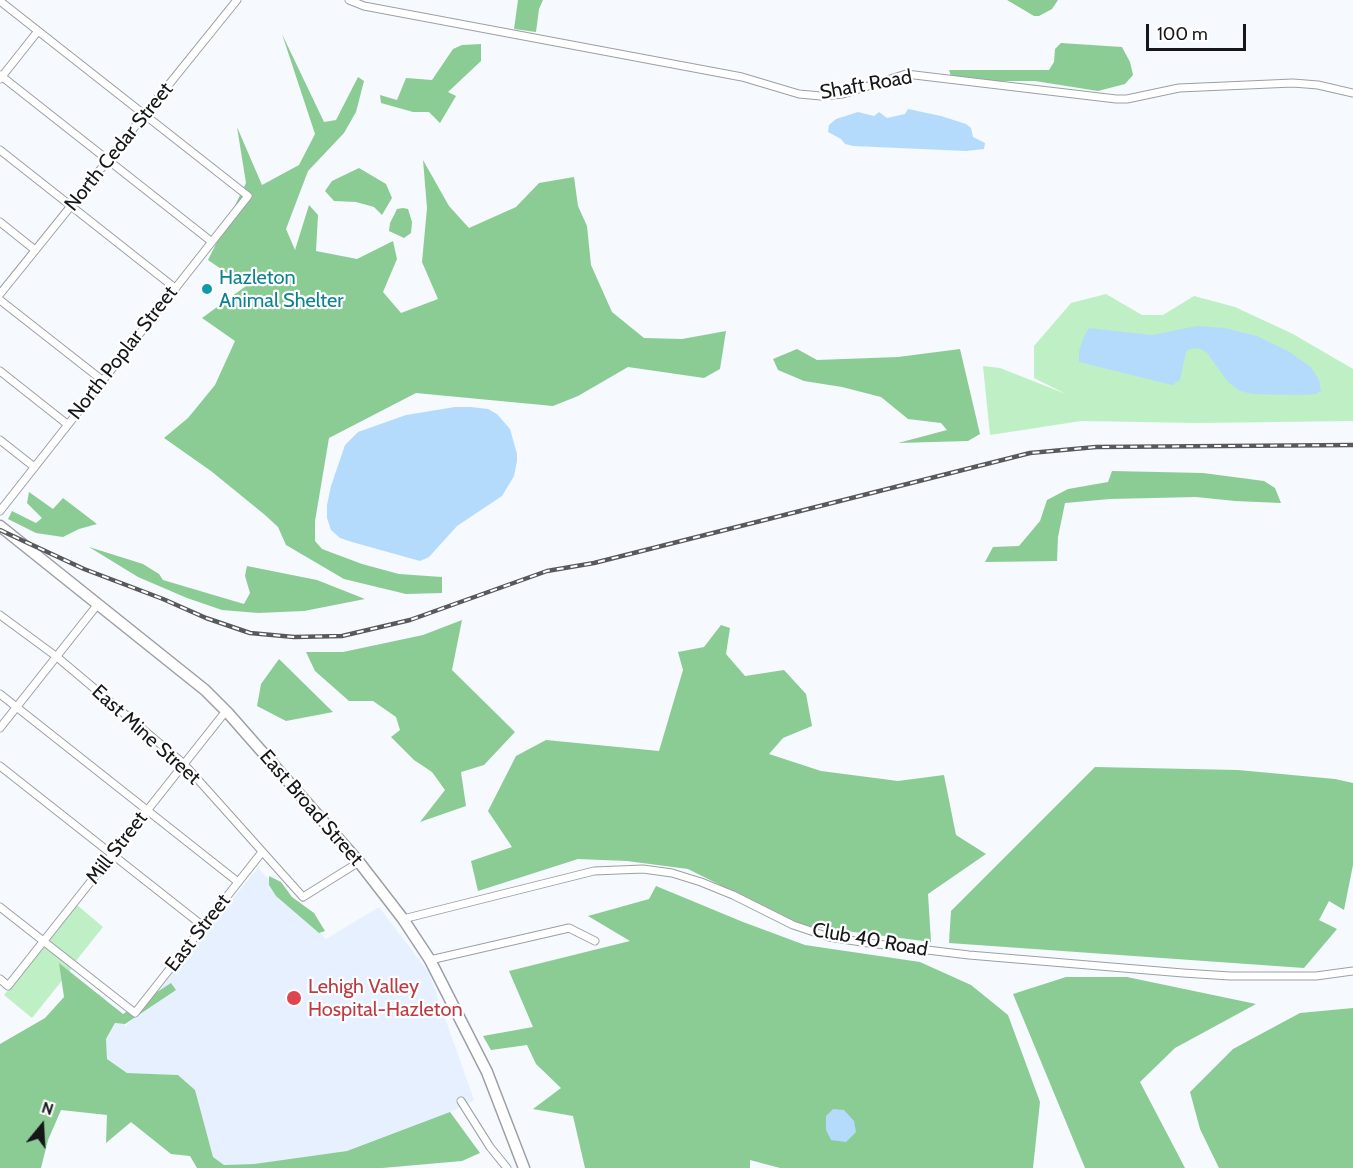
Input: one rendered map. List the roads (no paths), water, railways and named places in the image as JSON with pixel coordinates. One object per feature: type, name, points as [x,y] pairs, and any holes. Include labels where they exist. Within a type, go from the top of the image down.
[{"type":"highway","name":"East Broad Street","points":[[0,526],[205,690],[359,862],[403,919],[430,960],[487,1072],[524,1168]]},
{"type":"street","name":"North Cedar Street","points":[[0,294],[237,0]]},
{"type":"street","name":"Shaft Road","points":[[349,0],[376,8],[742,77],[799,94],[821,96],[843,94],[906,74],[1116,99],[1128,99],[1179,88],[1293,83],[1318,85],[1353,93]]},
{"type":"street","points":[[0,1],[144,116]]},
{"type":"street","points":[[38,31],[1,77],[212,242]]},
{"type":"street","name":"North Poplar Street","points":[[0,511],[33,466],[248,196],[144,116]]},
{"type":"street","points":[[0,150],[175,288]]},
{"type":"street","points":[[0,222],[35,250]]},
{"type":"street","points":[[0,300],[102,380]]},
{"type":"street","points":[[0,370],[67,424]]},
{"type":"street","points":[[0,440],[33,466]]},
{"type":"street","points":[[0,728],[98,604]]},
{"type":"street","name":"East Mine Street","points":[[0,615],[57,657],[184,764],[303,897],[359,862]]},
{"type":"street","points":[[0,694],[238,882]]},
{"type":"street","name":"Mill Street","points":[[0,979],[8,986],[226,711]]},
{"type":"street","points":[[0,766],[204,926]]},
{"type":"street","name":"East Street","points":[[44,941],[135,1013],[262,852]]},
{"type":"street","name":"Club 40 Road","points":[[403,919],[594,871],[643,869],[672,873],[701,882],[793,925],[829,937],[868,943],[969,955],[1218,975],[1316,976],[1353,971]]},
{"type":"street","points":[[0,907],[44,941]]},
{"type":"street","points":[[430,960],[569,928],[595,941]]},
{"type":"street","points":[[461,1101],[490,1147],[507,1168]]},
{"type":"water","points":[[908,109],[966,124],[971,128],[973,137],[985,143],[984,149],[966,151],[853,146],[845,144],[828,132],[829,125],[836,119],[858,112],[874,116],[879,112],[887,118],[905,114]]},
{"type":"water","points":[[1197,326],[1225,328],[1257,336],[1288,351],[1311,367],[1319,380],[1321,391],[1316,394],[1298,395],[1253,394],[1240,391],[1228,382],[1207,353],[1199,348],[1189,349],[1186,352],[1180,380],[1172,385],[1079,362],[1079,352],[1089,328],[1152,335]]},
{"type":"water","points":[[455,407],[488,409],[497,414],[510,429],[517,461],[514,476],[502,496],[457,526],[429,557],[420,561],[340,538],[331,530],[327,518],[327,505],[331,486],[345,445],[358,432],[406,415]]},
{"type":"water","points":[[833,1109],[844,1110],[854,1121],[856,1132],[846,1142],[831,1140],[826,1130],[826,1116]]},
{"type":"railway","points":[[0,530],[84,569],[206,618],[250,633],[294,637],[342,636],[410,620],[547,571],[594,563],[1030,453],[1096,447],[1353,445]]},
{"type":"place","name":"Hazleton Animal Shelter","points":[[207,289]]},
{"type":"place","name":"Lehigh Valley Hospital-Hazleton","points":[[294,998]]}]
